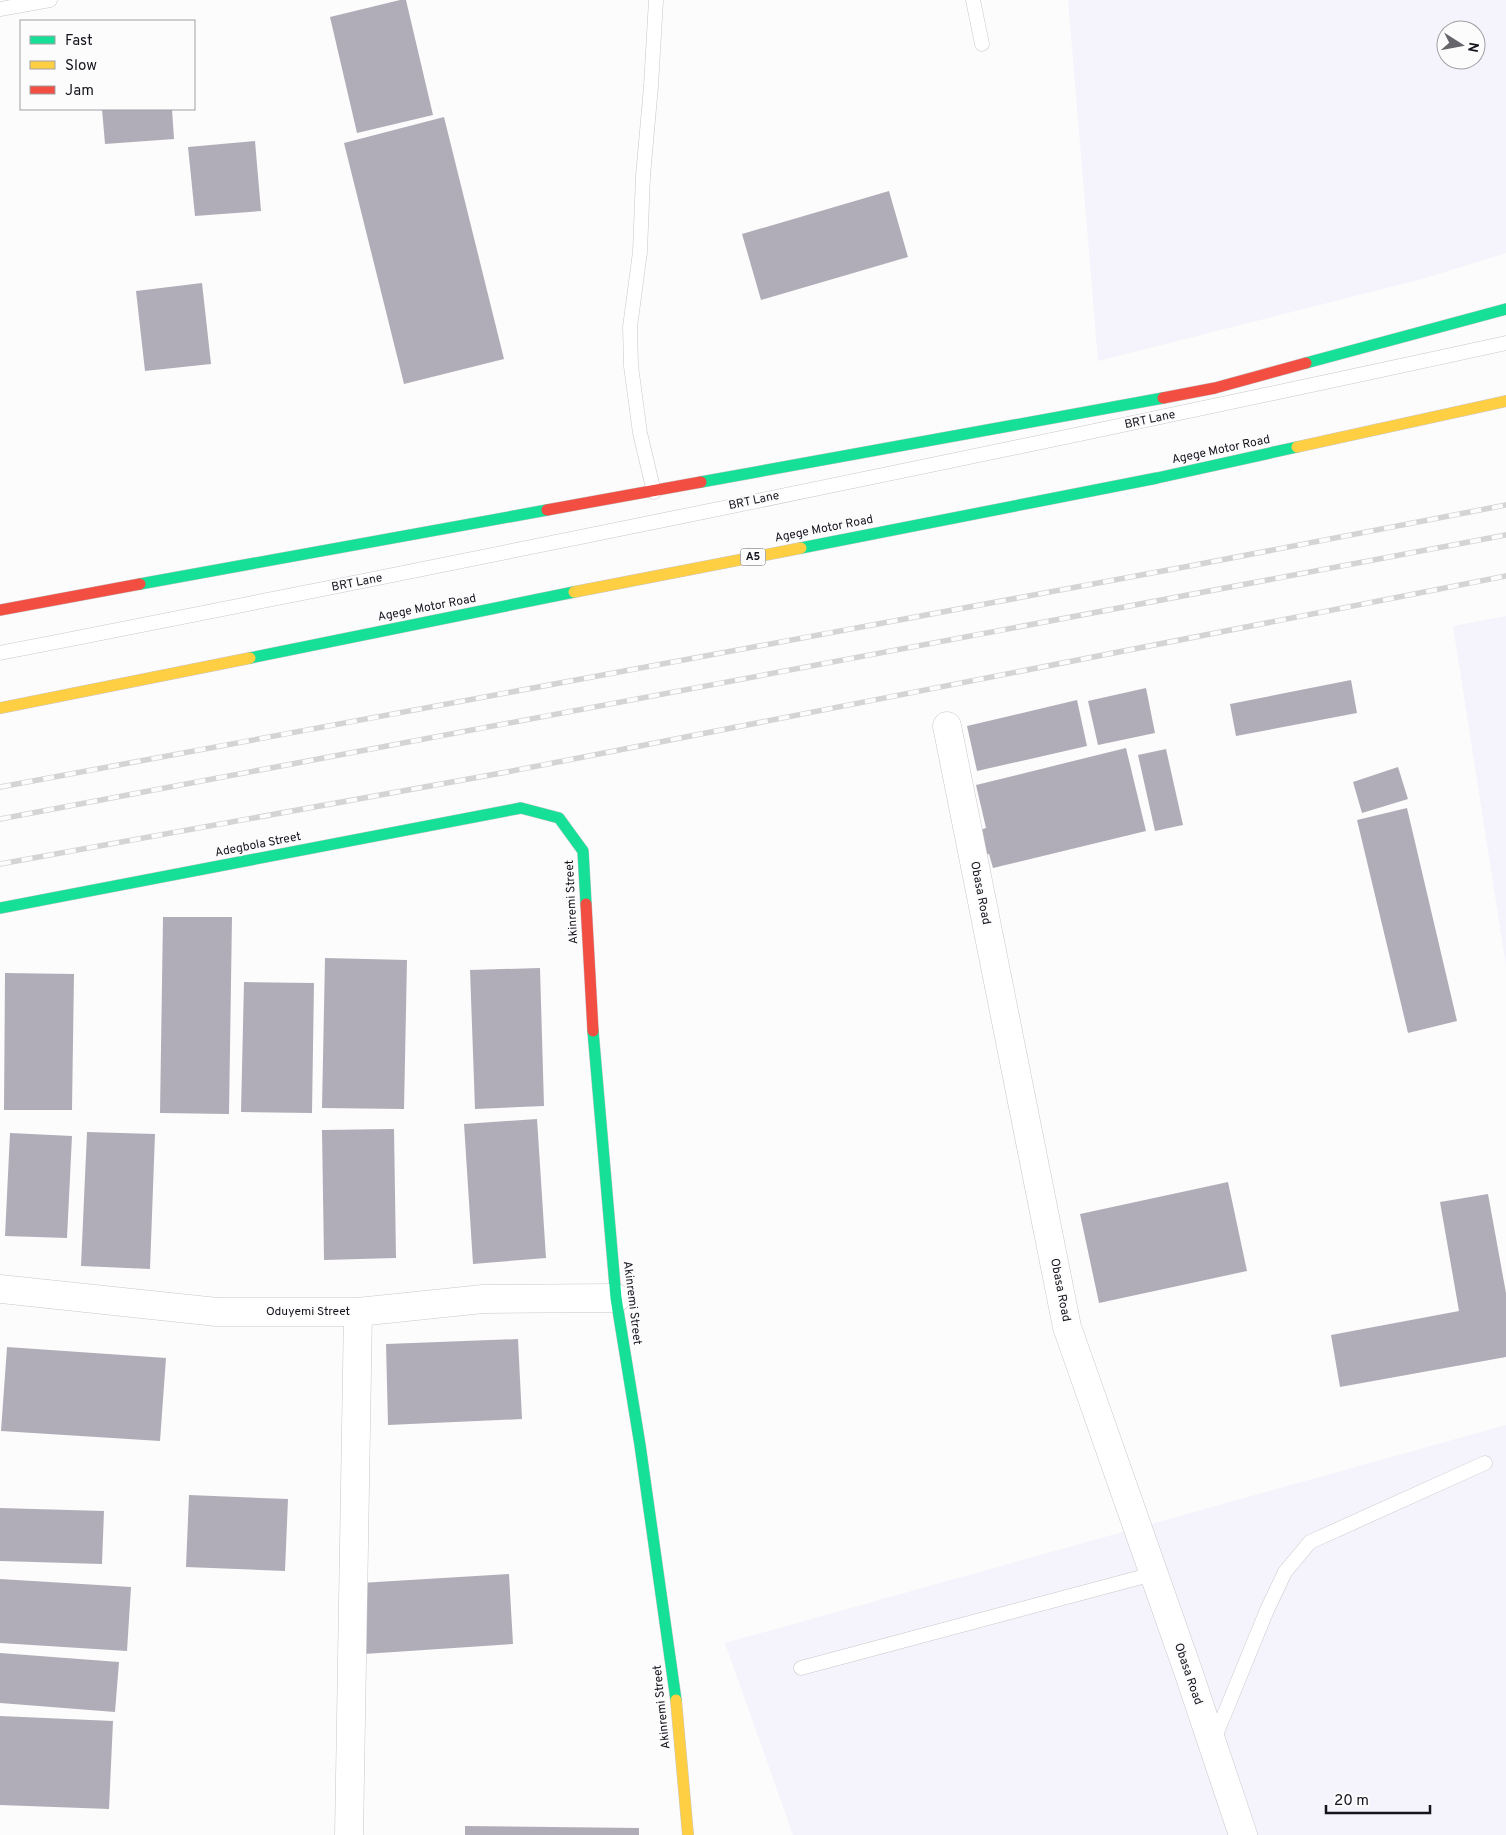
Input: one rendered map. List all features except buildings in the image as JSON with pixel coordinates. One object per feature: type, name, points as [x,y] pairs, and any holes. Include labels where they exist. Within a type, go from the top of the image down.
[{"type":"main road","points":[[0,610],[1215,388],[1506,309]]},
{"type":"main road","name":"Agege Motor Road","points":[[0,708],[646,578],[1157,478],[1506,401]]},
{"type":"main road","name":"Adegbola Street","points":[[0,908],[521,808]]},
{"type":"main road","name":"Akinremi Street","points":[[521,808],[559,818],[583,851],[593,1037],[616,1298],[674,1677],[688,1835]]},
{"type":"street","name":"Obasa Road","points":[[947,726],[1067,1328],[1243,1835]]},
{"type":"street","name":"Oduyemi Street","points":[[0,1289],[217,1312],[358,1312],[483,1299],[616,1298]]},
{"type":"street","points":[[348,1835],[358,1312]]},
{"type":"lane","points":[[0,9],[50,0]]},
{"type":"lane","points":[[654,492],[640,433],[631,366],[630,327],[640,252],[643,176],[656,0]]},
{"type":"lane","points":[[973,0],[982,44]]},
{"type":"lane","name":"BRT Lane","points":[[0,653],[359,582],[1170,416],[1506,343]]},
{"type":"lane","points":[[1212,1745],[1284,1572],[1310,1542],[1485,1463]]},
{"type":"lane","points":[[801,1668],[1153,1574]]},
{"type":"shaded area","points":[[1068,0],[1506,0],[1506,253],[1422,279],[1098,361]]},
{"type":"shaded area","points":[[1506,616],[1506,966],[1453,626]]},
{"type":"shaded area","points":[[1506,1425],[1506,1835],[793,1835],[725,1643]]},
{"type":"railway","points":[[0,787],[1195,565],[1506,505]]},
{"type":"railway","points":[[0,819],[1506,535]]},
{"type":"railway","points":[[0,864],[507,772],[1506,576]]},
{"type":"traffic: fast","points":[[1306,363],[1506,309]]},
{"type":"traffic: fast","points":[[701,482],[1163,398]]},
{"type":"traffic: fast","points":[[801,548],[1157,478],[1297,447]]},
{"type":"traffic: fast","points":[[140,584],[547,510]]},
{"type":"traffic: fast","points":[[250,658],[574,592]]},
{"type":"traffic: fast","points":[[0,908],[521,808],[559,818],[583,851],[586,904]]},
{"type":"traffic: fast","points":[[593,1031],[616,1298],[640,1445],[676,1700]]},
{"type":"traffic: slow","points":[[1297,447],[1506,401]]},
{"type":"traffic: slow","points":[[574,592],[801,548]]},
{"type":"traffic: slow","points":[[0,708],[250,658]]},
{"type":"traffic: slow","points":[[676,1700],[688,1835]]},
{"type":"traffic: jam","points":[[1163,398],[1215,388],[1306,363]]},
{"type":"traffic: jam","points":[[547,510],[701,482]]},
{"type":"traffic: jam","points":[[0,610],[140,584]]},
{"type":"traffic: jam","points":[[586,904],[593,1031]]}]
